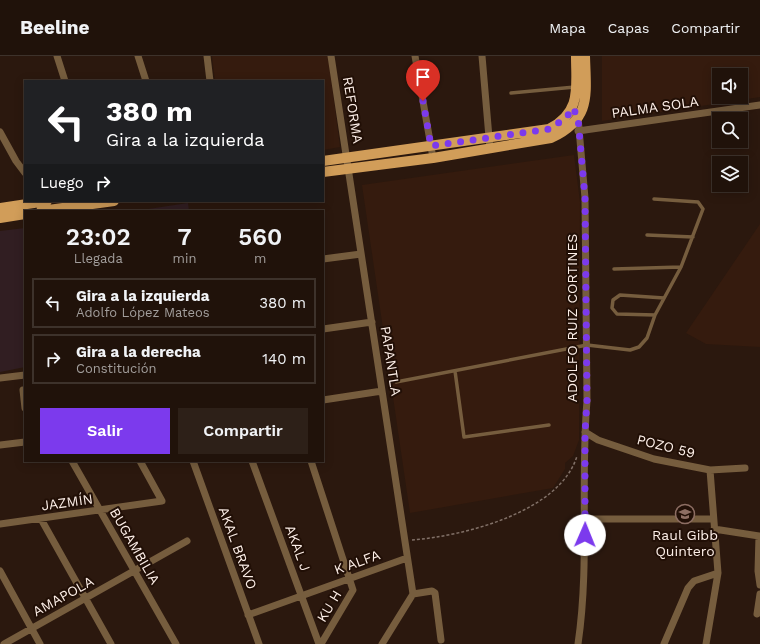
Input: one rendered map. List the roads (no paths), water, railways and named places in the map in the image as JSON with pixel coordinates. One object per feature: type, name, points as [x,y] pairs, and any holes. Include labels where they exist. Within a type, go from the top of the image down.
[{"type":"main road","points":[[324,172],[348,163],[431,146],[549,129],[566,118],[573,108],[576,87],[576,56]]},
{"type":"main road","name":"ADOLFO RUIZ CORTINES","points":[[578,118],[585,100],[585,56]]},
{"type":"main road","points":[[324,161],[348,163],[433,158],[490,149],[551,138],[566,131],[578,118]]},
{"type":"main road","points":[[0,208],[48,203],[81,202]]},
{"type":"main road","points":[[0,218],[24,214]]},
{"type":"street","points":[[57,56],[65,80]]},
{"type":"street","points":[[138,56],[146,80]]},
{"type":"street","points":[[206,56],[210,80]]},
{"type":"street","name":"REFORMA","points":[[331,56],[348,163]]},
{"type":"street","points":[[415,56],[433,158]]},
{"type":"street","points":[[482,56],[490,149]]},
{"type":"street","name":"PALMA SOLA","points":[[578,131],[760,105]]},
{"type":"street","name":"ADOLFO RUIZ CORTINES","points":[[573,108],[578,118],[585,198],[587,345],[583,614],[578,644]]},
{"type":"street","points":[[0,132],[16,161],[24,172]]},
{"type":"street","name":"PAPANTLA","points":[[348,163],[412,594]]},
{"type":"street","points":[[324,259],[361,254]]},
{"type":"street","points":[[324,329],[372,322]]},
{"type":"street","points":[[0,378],[24,374]]},
{"type":"street","points":[[22,390],[24,402]]},
{"type":"street","points":[[324,400],[382,392]]},
{"type":"street","name":"POZO 59","points":[[585,432],[598,440],[654,459],[710,470],[745,468]]},
{"type":"street","points":[[0,445],[24,442]]},
{"type":"street","name":"BUGAMBILIA","points":[[73,462],[176,644]]},
{"type":"street","name":"JAZMÍN","points":[[0,524],[162,501],[141,462]]},
{"type":"street","name":"AKAL BRAVO","points":[[193,462],[259,644]]},
{"type":"street","name":"AKAL J","points":[[252,462],[320,644]]},
{"type":"street","points":[[311,462],[350,579]]},
{"type":"street","points":[[706,644],[718,573],[710,470]]},
{"type":"street","points":[[41,519],[110,644]]},
{"type":"street","points":[[585,519],[713,519]]},
{"type":"street","points":[[714,529],[760,536],[758,571],[760,585]]},
{"type":"street","name":"AMAPOLA","points":[[4,644],[187,540]]},
{"type":"street","name":"K ALFA","points":[[248,615],[407,558]]},
{"type":"street","points":[[0,571],[40,644]]},
{"type":"street","points":[[664,644],[688,588],[694,581],[718,573]]},
{"type":"street","name":"KU H","points":[[320,644],[353,590],[350,579]]},
{"type":"street","points":[[382,644],[412,594],[432,591],[435,593],[441,640]]},
{"type":"street","points":[[757,614],[760,594]]},
{"type":"lane","points":[[511,93],[576,87]]},
{"type":"lane","points":[[396,382],[587,345],[630,350],[639,347],[647,338],[655,315],[681,267],[703,209],[698,202],[654,199]]},
{"type":"lane","points":[[647,235],[693,237]]},
{"type":"lane","points":[[614,269],[681,267]]},
{"type":"lane","points":[[655,315],[617,314],[612,308],[613,300],[620,295],[664,298]]},
{"type":"lane","points":[[455,370],[464,437],[549,425]]},
{"type":"place","name":"Raul Gibb Quintero","points":[[685,514]]}]
